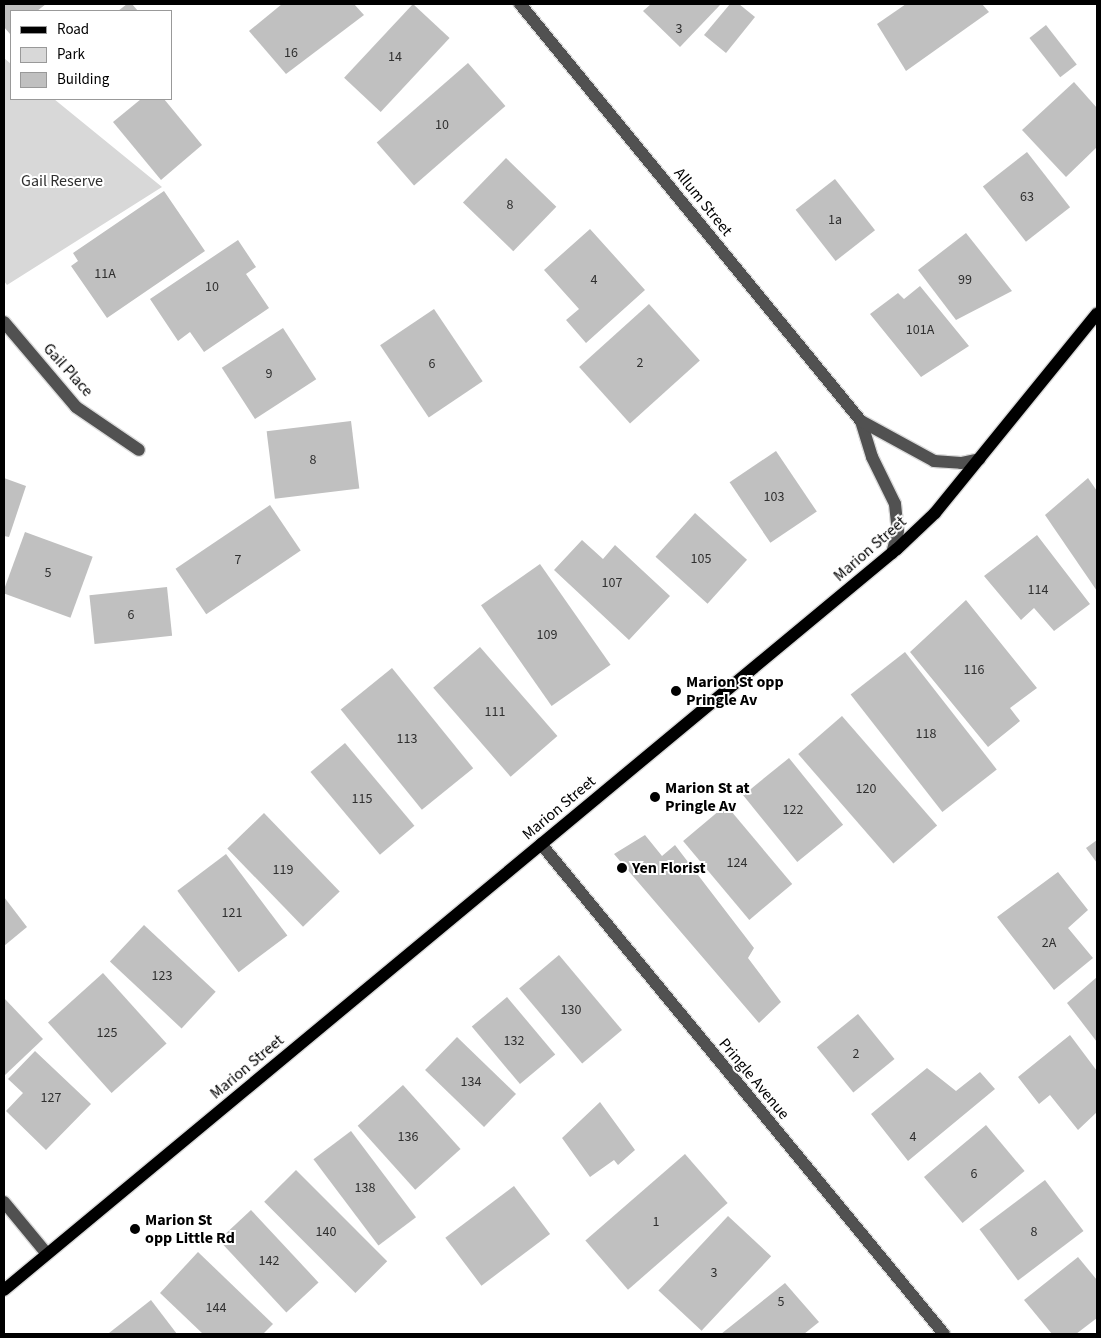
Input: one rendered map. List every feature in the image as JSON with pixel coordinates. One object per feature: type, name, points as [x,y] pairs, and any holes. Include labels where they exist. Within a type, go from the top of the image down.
[{"type":"main road","name":"Marion Street","points":[[4,1290],[892,553],[935,513],[1097,314]]},
{"type":"street","name":"Allum Street","points":[[520,4],[861,421],[934,461],[961,463],[980,459]]},
{"type":"street","name":"Gail Place","points":[[4,322],[76,407],[139,450]]},
{"type":"street","name":"Allum Street","points":[[861,421],[872,457],[895,504],[898,531],[892,553]]},
{"type":"street","name":"Pringle Avenue","points":[[541,844],[944,1334]]},
{"type":"street","points":[[4,1202],[47,1254]]},
{"type":"green space","name":"Gail Reserve","points":[[4,58],[10,63],[10,100],[55,100],[162,187],[7,285],[4,281]]},
{"type":"building","points":[[4,4],[46,4],[38,10],[10,10],[10,34],[4,27]]},
{"type":"building","points":[[127,4],[132,4],[137,10],[119,10]]},
{"type":"building","points":[[282,4],[354,4],[364,15],[286,74],[249,31]]},
{"type":"building","points":[[413,4],[450,38],[381,112],[344,78]]},
{"type":"building","points":[[651,4],[721,4],[680,47],[643,11]]},
{"type":"building","points":[[730,4],[739,4],[755,17],[726,53],[704,35]]},
{"type":"building","points":[[906,4],[982,4],[989,12],[906,71],[877,24]]},
{"type":"building","points":[[1046,25],[1077,64],[1060,77],[1029,38]]},
{"type":"building","points":[[468,63],[505,106],[414,185],[377,142]]},
{"type":"building","points":[[1074,82],[1097,108],[1097,147],[1066,177],[1022,130]]},
{"type":"building","points":[[140,100],[165,100],[202,145],[161,180],[113,122]]},
{"type":"building","points":[[1027,152],[1070,207],[1026,242],[983,186]]},
{"type":"building","points":[[506,158],[556,207],[513,251],[463,203]]},
{"type":"building","points":[[835,179],[875,230],[836,261],[796,210]]},
{"type":"building","points":[[164,191],[205,251],[107,318],[71,266],[78,261],[73,253]]},
{"type":"building","points":[[590,229],[645,290],[586,343],[566,320],[579,309],[544,270]]},
{"type":"building","points":[[966,233],[1012,291],[956,320],[918,270]]},
{"type":"building","points":[[238,240],[256,267],[246,274],[269,308],[204,352],[190,332],[178,341],[150,299]]},
{"type":"building","points":[[920,286],[969,346],[921,377],[870,314],[898,293],[904,299]]},
{"type":"building","points":[[649,304],[700,360],[630,423],[579,367]]},
{"type":"building","points":[[434,309],[483,381],[429,417],[380,345]]},
{"type":"building","points":[[283,328],[316,379],[255,419],[222,368]]},
{"type":"building","points":[[351,421],[359,488],[275,499],[267,431]]},
{"type":"building","points":[[776,451],[817,512],[770,543],[730,482]]},
{"type":"building","points":[[4,478],[26,486],[9,537],[4,536]]},
{"type":"building","points":[[1088,478],[1097,491],[1097,591],[1045,515]]},
{"type":"building","points":[[270,505],[301,551],[206,614],[175,569]]},
{"type":"building","points":[[695,513],[747,560],[708,604],[656,557]]},
{"type":"building","points":[[25,532],[93,557],[70,618],[4,594]]},
{"type":"building","points":[[1037,535],[1090,604],[1054,631],[1034,608],[1021,620],[984,576]]},
{"type":"building","points":[[582,540],[603,559],[615,545],[670,596],[629,640],[554,570]]},
{"type":"building","points":[[540,564],[611,665],[552,706],[481,605]]},
{"type":"building","points":[[167,587],[172,636],[95,644],[89,595]]},
{"type":"building","points":[[966,600],[1037,688],[1010,708],[1020,721],[988,747],[910,652]]},
{"type":"building","points":[[480,647],[557,736],[511,777],[433,688]]},
{"type":"building","points":[[905,652],[997,769],[942,812],[851,694]]},
{"type":"building","points":[[392,668],[473,768],[422,810],[341,710]]},
{"type":"building","points":[[842,716],[937,825],[893,863],[798,754]]},
{"type":"building","points":[[345,743],[414,826],[380,855],[311,772]]},
{"type":"building","points":[[789,758],[843,825],[797,862],[743,795]]},
{"type":"building","points":[[726,805],[792,884],[749,920],[683,841]]},
{"type":"building","points":[[264,813],[340,891],[303,927],[227,848]]},
{"type":"building","points":[[645,835],[662,856],[675,845],[754,948],[748,958],[781,1002],[759,1023],[614,854]]},
{"type":"building","points":[[1097,840],[1097,863],[1086,848]]},
{"type":"building","points":[[226,854],[287,935],[239,972],[177,891]]},
{"type":"building","points":[[1058,872],[1088,910],[1068,928],[1093,958],[1054,990],[997,917]]},
{"type":"building","points":[[4,897],[27,927],[4,946]]},
{"type":"building","points":[[144,925],[216,992],[182,1028],[110,962]]},
{"type":"building","points":[[559,955],[622,1030],[582,1063],[519,988]]},
{"type":"building","points":[[103,973],[167,1044],[112,1093],[48,1023]]},
{"type":"building","points":[[1097,977],[1097,1042],[1067,1003]]},
{"type":"building","points":[[507,997],[555,1054],[520,1084],[472,1027]]},
{"type":"building","points":[[4,998],[43,1039],[4,1076]]},
{"type":"building","points":[[858,1014],[895,1059],[853,1092],[817,1047]]},
{"type":"building","points":[[1070,1035],[1097,1071],[1097,1112],[1078,1130],[1050,1095],[1039,1104],[1018,1077]]},
{"type":"building","points":[[457,1037],[516,1094],[484,1127],[425,1070]]},
{"type":"building","points":[[35,1051],[91,1104],[46,1150],[6,1111],[23,1093],[8,1079]]},
{"type":"building","points":[[927,1068],[956,1091],[980,1072],[995,1089],[908,1161],[871,1114]]},
{"type":"building","points":[[403,1085],[461,1149],[415,1190],[358,1126]]},
{"type":"building","points":[[600,1102],[635,1150],[618,1165],[614,1160],[590,1177],[562,1138]]},
{"type":"building","points":[[986,1125],[1025,1171],[963,1223],[924,1177]]},
{"type":"building","points":[[351,1131],[416,1217],[378,1246],[313,1159]]},
{"type":"building","points":[[685,1154],[728,1203],[628,1290],[585,1241]]},
{"type":"building","points":[[296,1170],[387,1261],[355,1293],[264,1202]]},
{"type":"building","points":[[1045,1180],[1084,1231],[1018,1280],[980,1229]]},
{"type":"building","points":[[514,1186],[550,1234],[481,1286],[445,1238]]},
{"type":"building","points":[[251,1210],[319,1282],[286,1312],[219,1240]]},
{"type":"building","points":[[728,1216],[771,1256],[702,1331],[658,1291]]},
{"type":"building","points":[[198,1252],[273,1324],[263,1334],[203,1334],[160,1293]]},
{"type":"building","points":[[1078,1257],[1097,1280],[1097,1318],[1076,1334],[1052,1334],[1024,1300]]},
{"type":"building","points":[[785,1283],[819,1322],[804,1334],[721,1334]]},
{"type":"building","points":[[151,1300],[177,1334],[109,1333]]},
{"type":"place","name":"Marion St opp Pringle Av","points":[[676,691]]},
{"type":"place","name":"Marion St at Pringle Av","points":[[655,797]]},
{"type":"place","name":"Yen Florist","points":[[622,868]]},
{"type":"place","name":"Marion St opp Little Rd","points":[[135,1229]]}]
